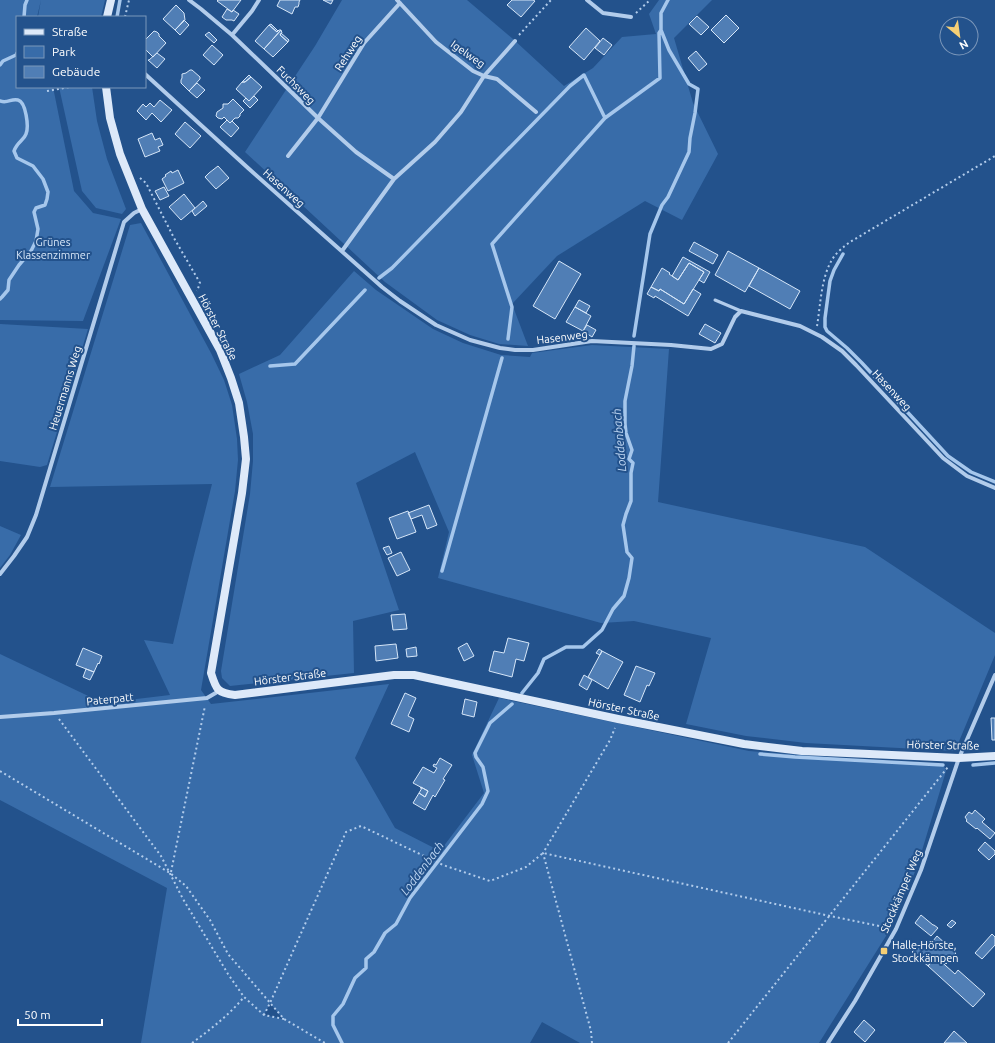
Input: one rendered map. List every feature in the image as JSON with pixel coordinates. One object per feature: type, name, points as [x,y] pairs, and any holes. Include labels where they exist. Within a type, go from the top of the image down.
[{"type":"street","points":[[107,16],[111,0]]},
{"type":"street","name":"Fuchsweg","points":[[189,0],[232,35],[318,118],[356,152],[394,178]]},
{"type":"street","points":[[232,35],[252,11],[258,0]]},
{"type":"street","points":[[587,0],[603,13],[632,17]]},
{"type":"street","name":"Igelweg","points":[[398,1],[436,42],[473,71],[484,76],[497,79],[536,112]]},
{"type":"street","name":"Rehweg","points":[[288,156],[318,118],[364,43],[398,1]]},
{"type":"street","points":[[342,251],[394,178],[439,137],[461,112],[484,76],[514,41]]},
{"type":"street","name":"Hasenweg","points":[[146,75],[382,287],[436,325],[470,340],[500,348],[515,350],[533,350],[592,342],[671,345],[711,349],[722,344],[735,317],[741,311],[800,326],[814,332],[842,352],[943,458],[967,476],[995,488]]},
{"type":"street","name":"Hörster Straße","points":[[106,88],[110,118],[120,154],[142,209],[220,350],[239,403],[246,459],[242,493],[211,673],[215,685],[219,691],[227,694],[235,694],[394,675],[414,675],[618,719],[744,744],[802,750],[959,758],[995,756]]},
{"type":"street","name":"Heuermanns Weg","points":[[0,574],[27,537],[36,515],[124,222],[134,213],[142,209]]},
{"type":"street","name":"Stockkämper Weg","points":[[828,1043],[896,929],[921,870],[959,758],[995,675]]},
{"type":"street","name":"Paterpatt","points":[[0,717],[207,698],[219,691]]},
{"type":"lane","points":[[715,300],[741,311]]},
{"type":"path","points":[[125,16],[129,0]]},
{"type":"path","points":[[514,41],[550,0]]},
{"type":"path","points":[[632,17],[650,0]]},
{"type":"path","points":[[47,91],[64,88]]},
{"type":"path","points":[[814,332],[817,327],[824,279],[831,261],[838,252],[850,242],[995,156]]},
{"type":"path","points":[[138,175],[146,183],[174,238],[200,283],[195,294],[190,296]]},
{"type":"path","points":[[170,873],[207,698]]},
{"type":"path","points":[[54,713],[161,856],[183,900],[228,974],[244,997],[264,1015],[284,1019]]},
{"type":"path","points":[[264,1015],[346,832],[361,826],[443,865],[490,881],[526,867],[543,853],[548,846],[610,740],[618,719]]},
{"type":"path","points":[[728,1043],[946,768],[959,758]]},
{"type":"path","points":[[0,771],[170,873],[186,886],[210,920],[228,954],[284,1019],[325,1043]]},
{"type":"path","points":[[543,853],[896,929]]},
{"type":"path","points":[[543,853],[592,1043]]},
{"type":"path","points":[[192,1043],[235,1008],[244,997]]},
{"type":"green space","name":"Grünes Klassenzimmer","points":[[0,0],[41,0],[37,16],[16,16],[16,88],[53,88],[74,191],[93,213],[121,219],[83,321],[0,320]]},
{"type":"green space","points":[[41,0],[105,0],[101,16],[38,16]]},
{"type":"green space","points":[[342,0],[467,0],[513,39],[564,86],[593,68],[622,37],[656,34],[649,14],[659,0],[712,0],[674,38],[693,103],[718,154],[682,220],[645,201],[557,256],[512,304],[528,346],[499,344],[470,335],[437,320],[385,282],[245,152],[315,46]]},
{"type":"green space","points":[[59,88],[92,88],[97,121],[107,159],[126,209],[122,214],[96,208],[82,191]]},
{"type":"green space","points":[[141,223],[211,353],[224,380],[232,405],[237,439],[238,460],[235,491],[201,690],[211,704],[389,684],[355,758],[395,828],[440,851],[484,793],[472,755],[499,698],[749,751],[944,766],[946,771],[917,867],[891,928],[819,1043],[580,1043],[542,1022],[530,1043],[141,1043],[167,888],[0,800],[0,654],[103,703],[170,695],[144,640],[173,644],[212,484],[50,487],[130,225]],"holes":[[[270,1003],[283,1019],[264,1015]]]},
{"type":"green space","points":[[354,271],[376,290],[433,329],[463,343],[501,355],[530,357],[532,353],[592,345],[669,349],[658,502],[865,547],[995,633],[995,655],[955,751],[806,743],[746,736],[686,724],[711,638],[634,621],[601,623],[438,578],[449,532],[415,452],[356,483],[399,610],[353,621],[354,673],[230,686],[222,678],[221,671],[250,494],[253,461],[253,434],[247,402],[239,374],[280,355]]},
{"type":"green space","points":[[0,324],[88,329],[47,465],[40,467],[0,461]]},
{"type":"green space","points":[[0,526],[21,535],[10,555],[0,568]]},
{"type":"building","points":[[241,0],[232,12],[217,1]]},
{"type":"building","points":[[280,0],[300,0],[298,7],[295,7],[292,14],[277,6]]},
{"type":"building","points":[[323,0],[333,0],[331,4]]},
{"type":"building","points":[[512,0],[535,1],[521,17],[507,5]]},
{"type":"building","points":[[176,5],[184,13],[185,20],[175,30],[163,19]]},
{"type":"building","points":[[227,9],[232,12],[233,10],[239,14],[234,21],[226,20],[222,17]]},
{"type":"building","points":[[726,15],[739,28],[724,43],[711,30]]},
{"type":"building","points":[[697,16],[709,27],[701,35],[689,24]]},
{"type":"building","points":[[184,20],[189,25],[180,35],[175,30]]},
{"type":"building","points":[[271,24],[278,31],[277,32],[269,25]]},
{"type":"building","points":[[269,25],[277,32],[281,30],[264,49],[255,41]]},
{"type":"building","points":[[586,28],[600,41],[584,60],[569,47]]},
{"type":"building","points":[[281,30],[282,33],[280,35],[288,42],[273,57],[264,49]]},
{"type":"building","points":[[154,31],[159,34],[159,36],[166,43],[153,57],[146,50],[146,39]]},
{"type":"building","points":[[209,32],[217,40],[214,43],[205,35]]},
{"type":"building","points":[[281,33],[289,40],[288,42],[280,35]]},
{"type":"building","points":[[603,38],[612,45],[604,55],[595,48]]},
{"type":"building","points":[[212,45],[223,55],[214,65],[203,55]]},
{"type":"building","points":[[696,51],[707,64],[699,71],[688,58]]},
{"type":"building","points":[[157,53],[165,59],[157,68],[148,60]]},
{"type":"building","points":[[190,70],[200,77],[200,79],[189,91],[181,83],[181,80],[182,74]]},
{"type":"building","points":[[249,75],[251,77],[245,82],[242,82]]},
{"type":"building","points":[[251,77],[262,87],[249,101],[236,89],[242,82],[245,82]]},
{"type":"building","points":[[197,83],[205,90],[197,98],[189,91]]},
{"type":"building","points":[[254,96],[258,100],[250,108],[243,101],[246,98],[249,101]]},
{"type":"building","points":[[233,99],[244,110],[240,116],[235,118],[230,123],[224,117],[222,119],[218,118],[216,116],[217,112],[223,108],[223,104],[228,104]]},
{"type":"building","points":[[160,100],[172,110],[161,122],[152,113],[146,120],[137,111],[143,104],[146,107],[150,103],[154,107]]},
{"type":"building","points":[[227,120],[230,123],[232,121],[239,128],[231,137],[220,127]]},
{"type":"building","points":[[185,122],[201,136],[190,148],[175,134]]},
{"type":"building","points":[[152,133],[155,140],[160,138],[163,145],[158,147],[160,151],[145,157],[138,139]]},
{"type":"building","points":[[218,166],[229,178],[216,189],[205,177]]},
{"type":"building","points":[[178,170],[184,183],[168,191],[162,179],[171,171],[172,173]]},
{"type":"building","points":[[164,187],[169,196],[160,200],[155,191]]},
{"type":"building","points":[[184,194],[195,208],[181,220],[169,207]]},
{"type":"building","points":[[203,201],[207,206],[195,216],[192,211]]},
{"type":"building","points":[[694,242],[718,255],[713,264],[689,251]]},
{"type":"building","points":[[728,251],[759,268],[745,292],[715,275]]},
{"type":"building","points":[[683,257],[710,272],[704,283],[699,280],[704,272],[689,263],[678,280],[672,276]]},
{"type":"building","points":[[559,261],[581,274],[555,319],[533,306]]},
{"type":"building","points":[[689,263],[704,272],[684,304],[660,289],[659,291],[651,287],[662,268],[678,280]]},
{"type":"building","points":[[759,268],[800,291],[790,309],[749,286]]},
{"type":"building","points":[[651,287],[659,291],[660,289],[684,304],[693,289],[701,294],[688,316],[655,296],[654,298],[647,294]]},
{"type":"building","points":[[579,300],[590,306],[586,313],[575,307]]},
{"type":"building","points":[[575,307],[591,316],[583,331],[566,322]]},
{"type":"building","points":[[705,324],[721,333],[715,343],[699,334]]},
{"type":"building","points":[[587,325],[596,330],[592,337],[583,331]]},
{"type":"building","points":[[429,505],[437,525],[427,529],[422,515],[411,519],[408,513]]},
{"type":"building","points":[[408,511],[416,532],[397,539],[389,518]]},
{"type":"building","points":[[389,546],[392,553],[387,555],[383,548]]},
{"type":"building","points":[[401,552],[410,570],[397,576],[388,558]]},
{"type":"building","points":[[405,614],[407,629],[393,630],[391,615]]},
{"type":"building","points":[[508,638],[529,643],[524,661],[516,659],[512,677],[489,671],[494,651],[504,653]]},
{"type":"building","points":[[467,643],[474,656],[464,661],[458,648]]},
{"type":"building","points":[[396,644],[398,658],[376,661],[375,646]]},
{"type":"building","points":[[416,647],[417,656],[407,657],[406,649]]},
{"type":"building","points":[[83,648],[102,656],[94,672],[76,665]]},
{"type":"building","points":[[599,649],[602,651],[600,655],[596,653]]},
{"type":"building","points":[[602,651],[623,662],[608,689],[588,677]]},
{"type":"building","points":[[636,666],[655,673],[649,686],[647,685],[640,702],[624,695]]},
{"type":"building","points":[[86,669],[94,672],[90,680],[83,677]]},
{"type":"building","points":[[584,675],[592,680],[587,690],[579,685]]},
{"type":"building","points":[[405,693],[416,698],[408,716],[414,719],[409,732],[391,724]]},
{"type":"building","points":[[465,699],[477,702],[474,717],[462,714]]},
{"type":"building","points":[[991,718],[995,718],[995,740],[992,740]]},
{"type":"building","points":[[440,758],[452,765],[443,779],[445,780],[435,797],[433,795],[425,810],[413,803],[419,793],[425,797],[428,791],[413,783],[423,767],[434,773],[437,768],[433,766],[434,764],[436,765]]},
{"type":"building","points":[[421,787],[428,791],[425,797],[419,793],[422,788],[420,788]]},
{"type":"building","points":[[975,810],[985,819],[982,822],[995,833],[990,839],[966,821],[967,820],[965,817],[969,812],[972,814]]},
{"type":"building","points":[[985,842],[995,851],[995,854],[989,860],[978,850]]},
{"type":"building","points":[[921,915],[938,928],[931,936],[915,923]]},
{"type":"building","points":[[952,920],[956,923],[951,928],[947,925]]},
{"type":"building","points":[[992,934],[995,937],[995,945],[982,959],[975,953]]},
{"type":"building","points":[[937,936],[947,945],[949,943],[952,946],[950,948],[956,953],[946,964],[937,956],[928,966],[912,952],[922,942],[928,947]]},
{"type":"building","points":[[936,957],[955,974],[958,970],[985,994],[973,1007],[928,966]]},
{"type":"building","points":[[864,1020],[875,1030],[865,1042],[854,1032]]},
{"type":"building","points":[[954,1031],[967,1043],[944,1043]]},
{"type":"waterway","points":[[24,16],[27,0]]},
{"type":"waterway","points":[[117,16],[120,0]]},
{"type":"waterway","name":"Loddenbach","points":[[634,336],[650,234],[662,205],[668,197],[689,152],[698,89],[689,84],[669,50],[661,30],[661,13],[668,0]]},
{"type":"waterway","points":[[508,339],[512,307],[492,244],[605,118],[660,78],[659,33],[661,30]]},
{"type":"waterway","points":[[0,65],[3,61],[16,55]]},
{"type":"waterway","points":[[379,278],[392,268],[570,86],[584,75],[605,118]]},
{"type":"waterway","points":[[0,101],[5,102],[18,100],[23,105],[27,121],[27,131],[14,151],[17,158],[33,166],[43,179],[48,192],[45,205],[36,208],[34,212],[38,229],[36,241],[31,251],[9,280],[8,290],[0,299]]},
{"type":"waterway","points":[[843,254],[830,281],[825,318],[825,327],[827,331],[862,363],[948,456],[971,472],[995,482]]},
{"type":"waterway","points":[[270,366],[295,364],[365,290]]},
{"type":"waterway","name":"Loddenbach","points":[[522,693],[538,673],[544,659],[566,647],[583,647],[602,630],[613,609],[624,596],[632,558],[627,552],[623,525],[631,501],[631,473],[633,463],[629,459],[632,450],[626,433],[625,401],[632,366],[634,346]]},
{"type":"waterway","points":[[442,571],[502,358]]},
{"type":"waterway","name":"Loddenbach","points":[[342,1043],[333,1025],[333,1016],[343,1004],[355,978],[366,968],[366,959],[374,952],[385,933],[396,924],[410,898],[482,804],[488,791],[483,767],[475,753],[490,723],[512,704]]},
{"type":"waterway","points":[[760,754],[943,765]]},
{"type":"waterway","points":[[973,765],[995,763]]},
{"type":"place","name":"Halle-Hörste, Stockkämpen","points":[[884,951]]}]
